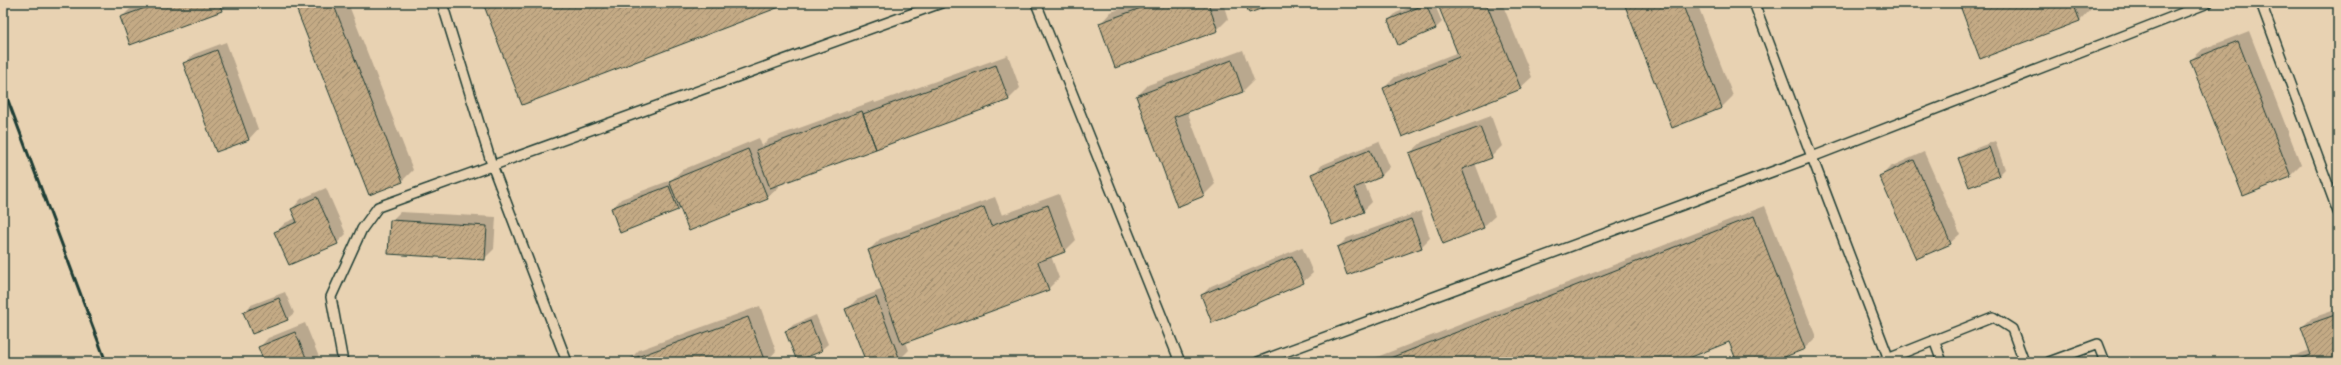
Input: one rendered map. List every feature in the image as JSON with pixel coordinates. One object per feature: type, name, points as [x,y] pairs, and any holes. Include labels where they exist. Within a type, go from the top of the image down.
[{"type":"lane","points":[[442,3],[492,165],[567,362]]},
{"type":"lane","points":[[343,362],[331,297],[362,229],[378,207],[941,3]]},
{"type":"lane","points":[[1036,3],[1180,362]]},
{"type":"lane","points":[[1754,3],[1886,361],[1993,317],[2012,329],[2024,362]]},
{"type":"lane","points":[[1258,362],[1812,158],[2208,3]]},
{"type":"lane","points":[[2261,3],[2338,212]]},
{"type":"lane","points":[[1934,340],[1942,362]]},
{"type":"lane","points":[[2049,362],[2098,344],[2105,362]]},
{"type":"building","points":[[159,3],[219,3],[222,11],[130,45],[120,17]]},
{"type":"building","points":[[310,3],[333,3],[403,182],[369,195],[296,8]]},
{"type":"building","points":[[483,3],[790,3],[522,105]]},
{"type":"building","points":[[1155,3],[1208,3],[1218,31],[1115,68],[1099,23]]},
{"type":"building","points":[[1245,3],[1278,3],[1249,13]]},
{"type":"building","points":[[1443,3],[1486,3],[1521,89],[1402,137],[1383,88],[1459,57],[1438,5]]},
{"type":"building","points":[[1624,3],[1682,3],[1722,108],[1672,128]]},
{"type":"building","points":[[1959,3],[2073,3],[2080,21],[1980,59]]},
{"type":"building","points":[[1426,4],[1436,29],[1398,45],[1388,20]]},
{"type":"building","points":[[2238,41],[2291,177],[2243,196],[2190,60]]},
{"type":"building","points":[[217,50],[249,140],[216,152],[183,63]]},
{"type":"building","points":[[1232,60],[1243,92],[1174,117],[1204,196],[1177,207],[1136,96]]},
{"type":"building","points":[[996,65],[1009,100],[876,149],[863,114]]},
{"type":"building","points":[[862,111],[876,149],[770,188],[756,150]]},
{"type":"building","points":[[1480,127],[1492,158],[1462,169],[1484,228],[1443,244],[1409,153]]},
{"type":"building","points":[[1989,147],[1999,176],[1969,187],[1958,158]]},
{"type":"building","points":[[748,149],[768,199],[689,231],[669,181]]},
{"type":"building","points":[[1370,150],[1381,177],[1354,188],[1364,212],[1332,225],[1311,174]]},
{"type":"building","points":[[1914,160],[1951,244],[1916,259],[1879,176]]},
{"type":"building","points":[[669,186],[678,210],[620,233],[611,208]]},
{"type":"building","points":[[317,197],[338,244],[289,265],[274,232],[297,222],[291,209]]},
{"type":"building","points":[[1048,205],[1065,252],[1038,262],[1049,290],[902,344],[868,250],[984,207],[991,226]]},
{"type":"building","points":[[1754,216],[1805,349],[1772,362],[1737,362],[1729,342],[1679,362],[1380,362]]},
{"type":"building","points":[[1411,219],[1422,248],[1347,275],[1337,247]]},
{"type":"building","points":[[390,220],[487,226],[485,260],[388,254]]},
{"type":"building","points":[[1292,256],[1304,283],[1212,323],[1201,295]]},
{"type":"building","points":[[876,297],[900,360],[895,362],[866,362],[845,309]]},
{"type":"building","points":[[279,298],[288,320],[252,334],[243,312]]},
{"type":"building","points":[[2335,315],[2338,325],[2338,362],[2291,362],[2311,355],[2301,327]]},
{"type":"building","points":[[748,317],[765,362],[626,362],[626,361]]},
{"type":"building","points":[[810,321],[822,351],[797,361],[785,331]]},
{"type":"building","points":[[295,332],[308,362],[264,362],[258,347]]},
{"type":"railway","points":[[3,87],[106,362]]}]
